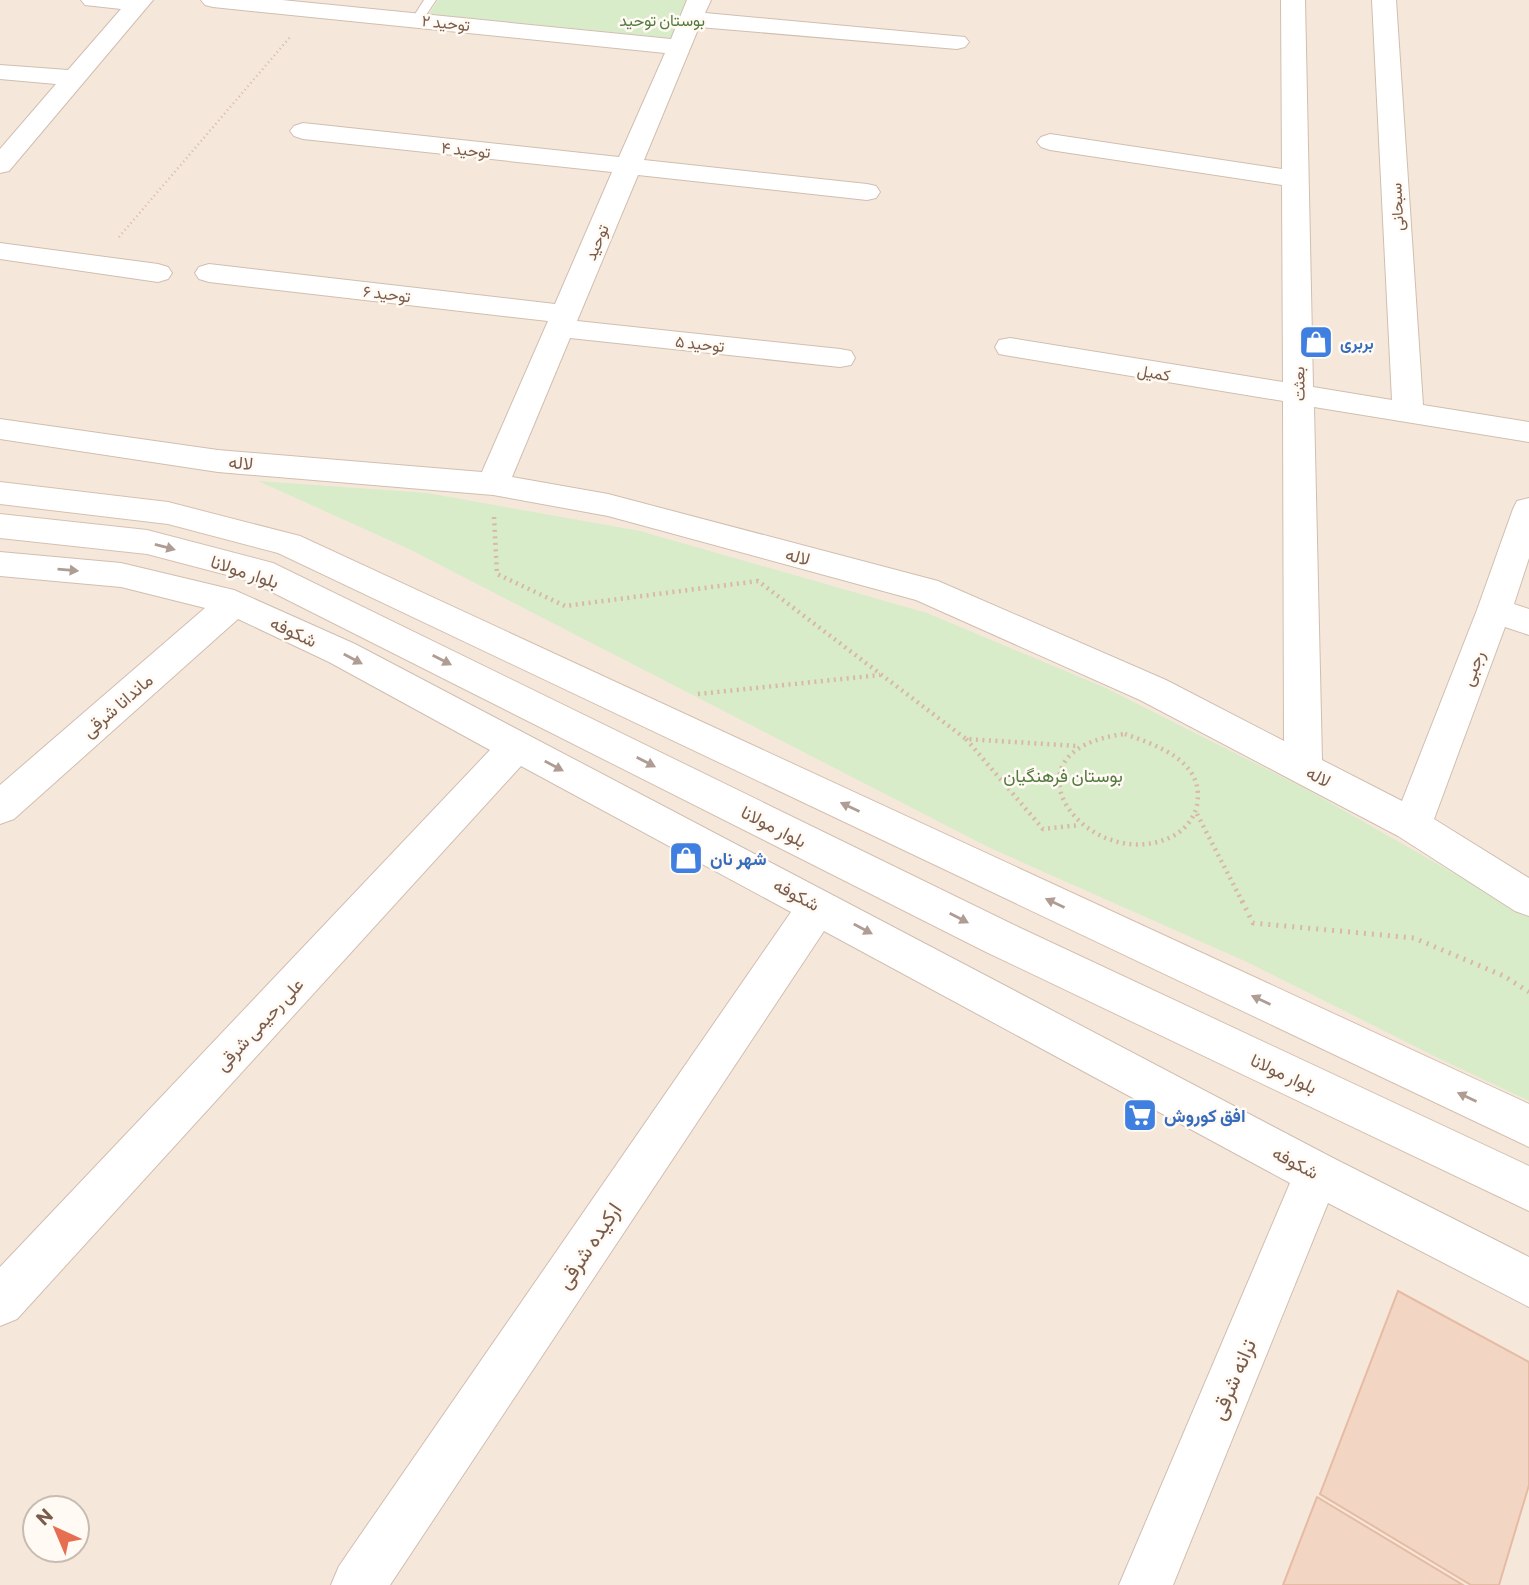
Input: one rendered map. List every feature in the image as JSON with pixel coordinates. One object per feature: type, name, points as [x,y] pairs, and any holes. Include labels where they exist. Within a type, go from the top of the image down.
[{"type":"street","points":[[93,0],[139,2]]},
{"type":"street","name":"توحید ۲","points":[[212,0],[315,8],[424,9],[679,47]]},
{"type":"street","name":"بعثت","points":[[1293,0],[1303,768]]},
{"type":"street","name":"سبحانی","points":[[1384,0],[1408,413]]},
{"type":"street","points":[[4,156],[139,2]]},
{"type":"street","points":[[695,9],[957,42]]},
{"type":"street","name":"توحید","points":[[493,484],[695,9]]},
{"type":"street","points":[[0,72],[74,78]]},
{"type":"street","name":"توحید ۴","points":[[303,131],[867,192]]},
{"type":"street","points":[[1050,142],[1296,178]]},
{"type":"street","points":[[0,251],[158,273]]},
{"type":"street","name":"توحید ۶","points":[[209,273],[563,321]]},
{"type":"street","name":"توحید ۵","points":[[563,321],[840,358]]},
{"type":"street","name":"کمیل","points":[[1010,347],[1529,432]]},
{"type":"street","name":"لاله","points":[[0,429],[218,461],[493,484],[608,505],[926,590],[1153,690],[1412,825],[1529,899]]},
{"type":"street","name":"بلوار مولانا","points":[[0,493],[168,513],[288,544],[1529,1126]]},
{"type":"street","name":"رجبی","points":[[1412,825],[1494,610],[1529,509]]},
{"type":"street","name":"بلوار مولانا","points":[[0,526],[147,542],[261,572],[999,938],[1529,1189]]},
{"type":"street","name":"شکوفه","points":[[0,564],[121,575],[234,603],[342,653],[819,905],[1317,1173],[1529,1283]]},
{"type":"street","name":"ماندانا شرقی","points":[[0,808],[234,603]]},
{"type":"street","points":[[1494,610],[1529,622]]},
{"type":"street","name":"علی رحیمی شرقی","points":[[0,1302],[517,747]]},
{"type":"street","name":"ارکیده شرقی","points":[[358,1585],[819,905]]},
{"type":"street","name":"ترانه شرقی","points":[[1146,1585],[1317,1173]]},
{"type":"path","points":[[96,265],[315,8]]},
{"type":"path","points":[[493,484],[497,574],[565,606],[758,581],[966,739],[1043,828],[1081,824]]},
{"type":"path","points":[[693,694],[881,675]]},
{"type":"path","points":[[1125,734],[1152,740],[1176,752],[1192,771],[1200,793],[1197,814],[1184,831],[1161,842],[1133,845],[1106,839],[1081,824],[1065,805],[1058,783],[1063,762],[1077,746],[1099,736],[1125,734]]},
{"type":"path","points":[[966,739],[1077,746]]},
{"type":"path","points":[[1197,814],[1253,923],[1414,937],[1504,976],[1529,992]]},
{"type":"shaded area","points":[[0,0],[1529,0],[1529,1585],[0,1585]]},
{"type":"green space","name":"بوستان توحید","points":[[438,0],[692,0],[680,39],[429,14]]},
{"type":"green space","name":"بوستان فرهنگیان","points":[[258,481],[427,493],[640,531],[927,613],[1106,688],[1306,789],[1529,916],[1529,1101],[1249,963],[988,847],[411,550]]},
{"type":"building","points":[[1398,1291],[1529,1362],[1529,1485],[1499,1585],[1471,1585],[1320,1494]]},
{"type":"building","points":[[1317,1497],[1463,1585],[1283,1585]]},
{"type":"place","name":"بربری","points":[[1316,342]]},
{"type":"place","name":"شهر نان","points":[[686,858]]},
{"type":"place","name":"افق کوروش","points":[[1140,1115]]}]
